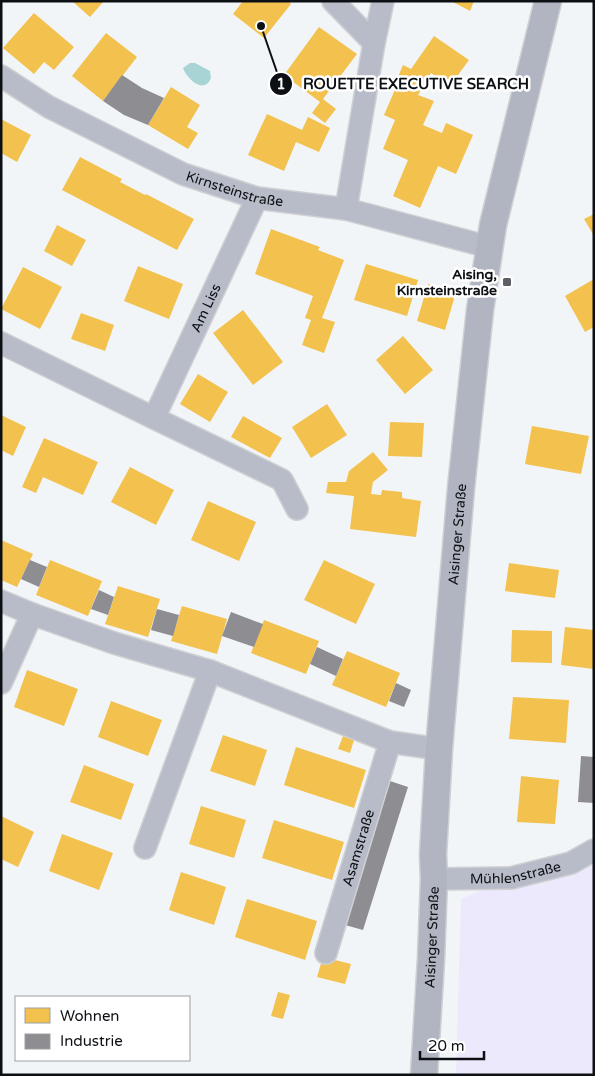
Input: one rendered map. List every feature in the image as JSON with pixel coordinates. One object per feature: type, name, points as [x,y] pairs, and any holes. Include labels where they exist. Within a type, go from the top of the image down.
[{"type":"main road","name":"Aisinger Straße","points":[[424,1075],[439,749],[461,488],[480,306],[493,225],[548,1]]},
{"type":"street","points":[[333,1],[374,43]]},
{"type":"street","points":[[346,209],[374,43],[384,1]]},
{"type":"street","name":"Kirnsteinstraße","points":[[1,76],[48,107],[183,174],[257,198],[346,209],[489,247]]},
{"type":"street","name":"Am Liss","points":[[154,418],[257,198]]},
{"type":"street","points":[[1,343],[282,480],[297,509]]},
{"type":"street","points":[[1,601],[114,643],[210,671],[390,742],[439,749]]},
{"type":"street","points":[[1,683],[32,614]]},
{"type":"street","points":[[145,848],[210,671]]},
{"type":"street","name":"Asamstraße","points":[[326,953],[390,742]]},
{"type":"street","name":"Mühlenstraße","points":[[434,879],[511,878],[571,863],[594,850]]},
{"type":"shaded area","points":[[594,839],[594,1075],[456,1075],[461,899]]},
{"type":"water","points":[[190,63],[195,63],[210,71],[211,78],[208,83],[204,85],[196,84],[188,77],[183,68]]},
{"type":"building: Wohnen","points":[[72,1],[104,1],[90,17]]},
{"type":"building: Wohnen","points":[[243,1],[288,1],[291,4],[264,38],[233,14]]},
{"type":"building: Wohnen","points":[[451,1],[474,1],[470,11]]},
{"type":"building: Wohnen","points":[[34,13],[74,47],[54,70],[44,62],[34,74],[3,48]]},
{"type":"building: Wohnen","points":[[319,27],[357,54],[323,99],[336,109],[325,123],[312,113],[320,102],[284,75]]},
{"type":"building: Wohnen","points":[[106,33],[137,57],[103,101],[72,76]]},
{"type":"building: Wohnen","points":[[434,36],[469,60],[450,86],[431,73],[418,95],[434,101],[423,125],[442,133],[446,123],[473,135],[456,174],[438,166],[420,208],[393,196],[408,160],[383,149],[395,120],[384,115],[403,65],[411,69]]},
{"type":"building: Wohnen","points":[[171,87],[200,105],[187,127],[198,133],[188,149],[148,125]]},
{"type":"building: Wohnen","points":[[267,114],[302,130],[308,117],[330,128],[319,152],[296,142],[284,171],[248,155]]},
{"type":"building: Wohnen","points":[[1,119],[31,135],[17,162],[1,153]]},
{"type":"building: Wohnen","points":[[80,157],[122,179],[120,182],[194,219],[177,250],[62,190]]},
{"type":"building: Wohnen","points":[[594,214],[594,236],[584,219]]},
{"type":"building: Wohnen","points":[[57,225],[86,240],[72,266],[44,251]]},
{"type":"building: Wohnen","points":[[271,229],[320,247],[318,250],[344,260],[322,318],[335,322],[324,353],[302,345],[311,320],[305,318],[313,296],[255,274]]},
{"type":"building: Wohnen","points":[[366,264],[418,280],[407,316],[354,300]]},
{"type":"building: Wohnen","points":[[138,266],[183,284],[169,319],[124,301]]},
{"type":"building: Wohnen","points":[[23,267],[62,287],[40,329],[1,309]]},
{"type":"building: Wohnen","points":[[594,279],[594,327],[585,332],[565,296]]},
{"type":"building: Wohnen","points":[[428,284],[456,292],[445,330],[417,321]]},
{"type":"building: Wohnen","points":[[243,310],[283,362],[253,385],[213,333]]},
{"type":"building: Wohnen","points":[[81,313],[114,325],[105,351],[71,339]]},
{"type":"building: Wohnen","points":[[403,336],[433,370],[405,394],[376,360]]},
{"type":"building: Wohnen","points":[[198,374],[228,392],[210,422],[180,404]]},
{"type":"building: Wohnen","points":[[327,404],[347,435],[311,458],[292,427]]},
{"type":"building: Wohnen","points":[[1,415],[26,427],[13,456],[1,450]]},
{"type":"building: Wohnen","points":[[243,416],[282,438],[270,458],[231,437]]},
{"type":"building: Wohnen","points":[[390,422],[424,423],[422,457],[388,456]]},
{"type":"building: Wohnen","points":[[532,426],[589,436],[581,474],[525,464]]},
{"type":"building: Wohnen","points":[[44,438],[98,462],[83,495],[43,477],[36,493],[22,487]]},
{"type":"building: Wohnen","points":[[373,452],[388,470],[373,482],[371,494],[381,495],[382,490],[402,492],[402,498],[421,501],[416,537],[350,529],[354,496],[326,493],[328,482],[346,482],[349,471]]},
{"type":"building: Wohnen","points":[[130,467],[174,490],[156,525],[111,502]]},
{"type":"building: Wohnen","points":[[208,501],[256,522],[239,561],[191,540]]},
{"type":"building: Wohnen","points":[[1,540],[33,554],[17,587],[1,580]]},
{"type":"building: Wohnen","points":[[50,560],[102,581],[88,616],[36,595]]},
{"type":"building: Wohnen","points":[[324,560],[375,584],[356,624],[304,600]]},
{"type":"building: Wohnen","points":[[509,563],[559,570],[555,598],[505,591]]},
{"type":"building: Wohnen","points":[[118,586],[160,599],[148,637],[105,624]]},
{"type":"building: Wohnen","points":[[182,606],[227,619],[217,654],[171,641]]},
{"type":"building: Wohnen","points":[[264,620],[319,641],[306,674],[251,653]]},
{"type":"building: Wohnen","points":[[565,627],[594,630],[594,669],[561,665]]},
{"type":"building: Wohnen","points":[[512,630],[552,631],[552,663],[511,662]]},
{"type":"building: Wohnen","points":[[347,651],[400,673],[386,707],[332,685]]},
{"type":"building: Wohnen","points":[[27,670],[78,689],[64,726],[14,707]]},
{"type":"building: Wohnen","points":[[513,697],[569,700],[566,743],[509,739]]},
{"type":"building: Wohnen","points":[[111,701],[162,720],[148,756],[98,737]]},
{"type":"building: Wohnen","points":[[223,735],[267,750],[255,786],[210,771]]},
{"type":"building: Wohnen","points":[[343,736],[354,740],[350,753],[338,749]]},
{"type":"building: Wohnen","points":[[296,747],[366,770],[354,808],[284,785]]},
{"type":"building: Wohnen","points":[[84,765],[134,784],[121,820],[70,802]]},
{"type":"building: Wohnen","points":[[521,776],[559,780],[555,824],[517,822]]},
{"type":"building: Wohnen","points":[[201,806],[246,820],[234,858],[189,844]]},
{"type":"building: Wohnen","points":[[1,816],[34,832],[18,867],[1,859]]},
{"type":"building: Wohnen","points":[[274,820],[344,842],[332,880],[262,858]]},
{"type":"building: Wohnen","points":[[62,834],[113,853],[99,890],[49,871]]},
{"type":"building: Wohnen","points":[[181,872],[226,887],[214,925],[169,910]]},
{"type":"building: Wohnen","points":[[247,899],[317,921],[305,960],[235,937]]},
{"type":"building: Wohnen","points":[[323,957],[351,964],[345,984],[317,977]]},
{"type":"building: Wohnen","points":[[278,992],[290,995],[283,1019],[271,1016]]},
{"type":"building: Industrie","points":[[122,75],[142,88],[164,98],[148,125],[124,115],[103,101]]},
{"type":"building: Industrie","points":[[30,560],[47,567],[39,587],[21,579]]},
{"type":"building: Industrie","points":[[99,590],[114,597],[108,615],[91,609]]},
{"type":"building: Industrie","points":[[157,609],[179,615],[173,636],[151,630]]},
{"type":"building: Industrie","points":[[231,612],[263,624],[254,647],[222,636]]},
{"type":"building: Industrie","points":[[317,647],[343,659],[336,676],[310,664]]},
{"type":"building: Industrie","points":[[396,683],[411,690],[404,707],[389,701]]},
{"type":"building: Industrie","points":[[581,756],[594,757],[594,803],[578,802]]},
{"type":"building: Industrie","points":[[390,781],[408,787],[363,930],[345,925]]},
{"type":"place","name":"ROUETTE EXECUTIVE SEARCH","points":[[261,26]]},
{"type":"place","name":"Aising, Kirnsteinstraße","points":[[507,282]]}]
